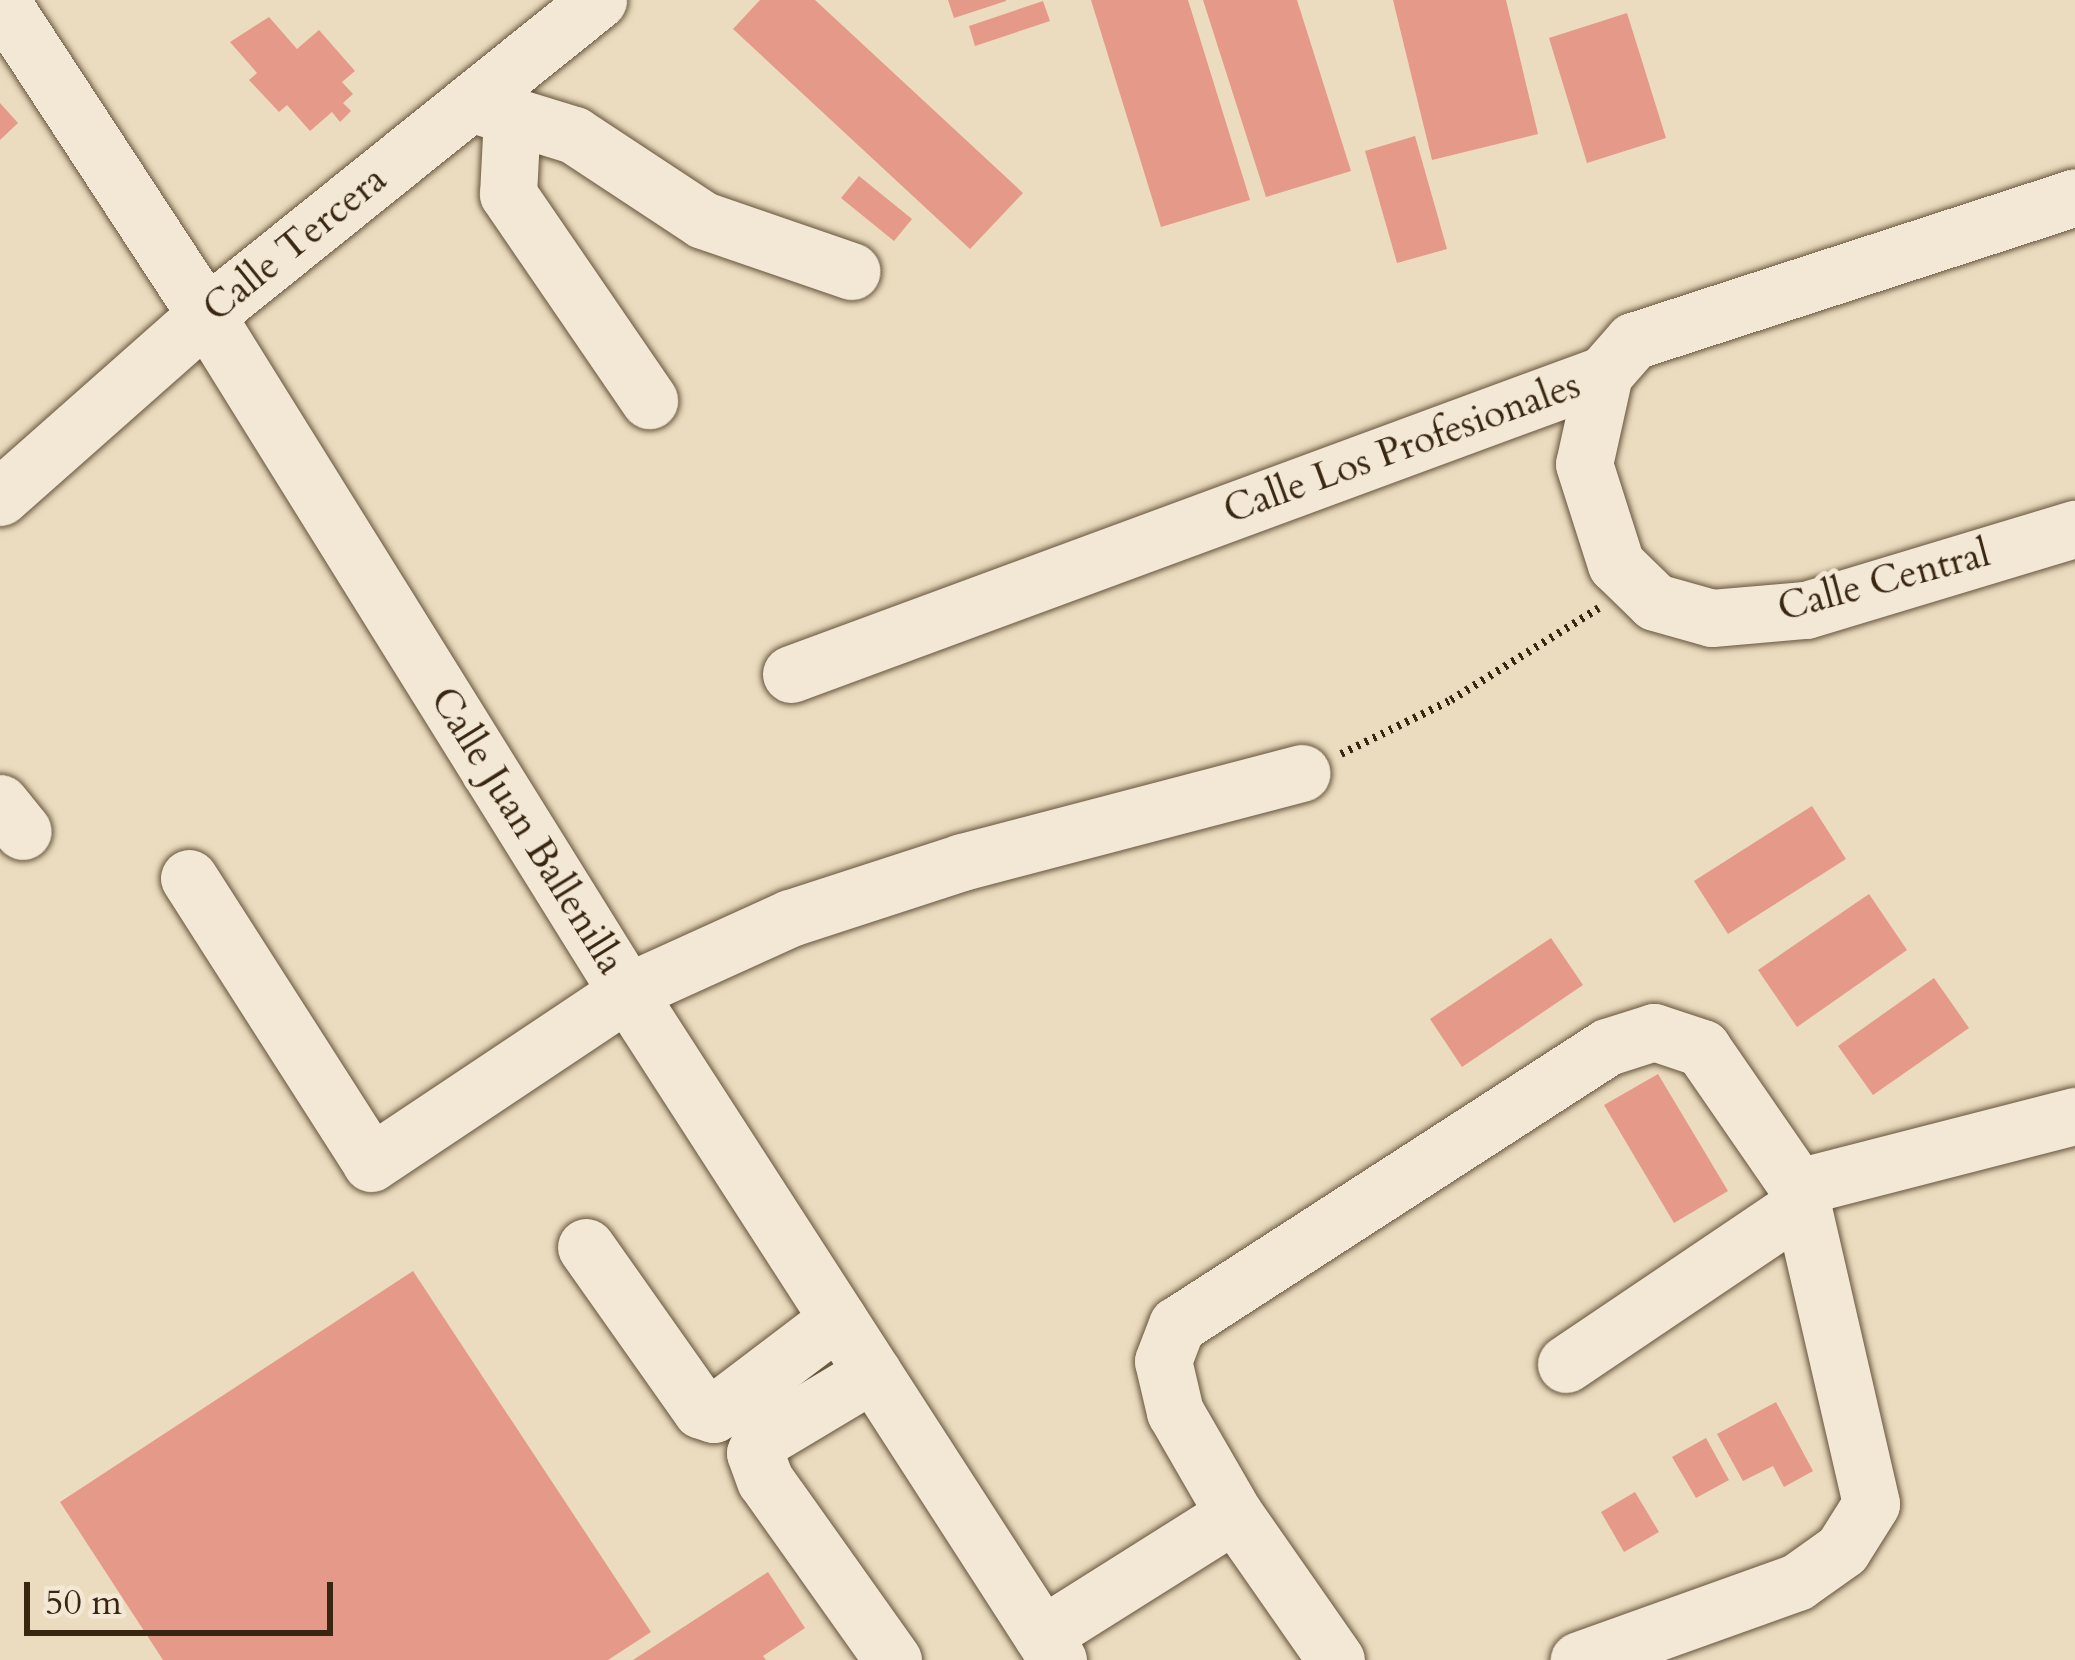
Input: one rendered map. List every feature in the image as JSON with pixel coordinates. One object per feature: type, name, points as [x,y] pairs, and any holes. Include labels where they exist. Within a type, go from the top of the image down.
[{"type":"street","name":"Calle Juan Ballenilla","points":[[0,0],[206,315],[627,992],[1050,1647]]},
{"type":"street","name":"Calle Tercera","points":[[0,497],[206,315],[491,109],[598,0]]},
{"type":"street","points":[[649,400],[508,194],[491,109],[574,135],[704,220],[851,271]]},
{"type":"street","name":"Calle Los Profesionales","points":[[791,674],[1604,374],[1633,341],[2075,197]]},
{"type":"street","points":[[1604,374],[1584,464],[1616,564],[1636,584]]},
{"type":"street","name":"Calle Central","points":[[1636,584],[1655,602],[1712,618],[1806,610],[2075,529]]},
{"type":"street","points":[[189,878],[371,1163],[627,992],[790,918],[962,862],[1302,773]]},
{"type":"street","points":[[1336,1660],[1234,1514],[1175,1412],[1163,1361],[1177,1325],[1607,1046],[1654,1032],[1702,1048],[1802,1202],[1871,1504],[1842,1550],[1797,1582],[1639,1650],[1579,1660]]},
{"type":"street","points":[[1566,1364],[1802,1202],[2075,1116]]},
{"type":"street","points":[[1802,1202],[2075,1147]]},
{"type":"street","points":[[586,1247],[700,1410],[713,1414],[838,1319]]},
{"type":"street","points":[[755,1453],[761,1440],[873,1373]]},
{"type":"street","points":[[726,1403],[765,1480],[893,1660]]},
{"type":"street","points":[[1050,1647],[1234,1514]]},
{"type":"path","points":[[1302,773],[1451,700],[1636,584]]},
{"type":"building","points":[[760,0],[815,0],[1023,193],[970,249],[733,29]]},
{"type":"building","points":[[948,0],[1006,0],[1006,1],[954,18]]},
{"type":"building","points":[[1091,0],[1188,0],[1250,200],[1161,227]]},
{"type":"building","points":[[1203,0],[1297,0],[1351,171],[1266,197]]},
{"type":"building","points":[[1393,0],[1506,0],[1538,134],[1432,160]]},
{"type":"building","points":[[1043,1],[1050,21],[975,46],[969,26]]},
{"type":"building","points":[[1627,13],[1666,138],[1587,163],[1549,38]]},
{"type":"building","points":[[269,17],[297,49],[319,30],[355,71],[342,82],[353,94],[343,103],[351,111],[340,122],[332,112],[310,131],[287,105],[279,112],[249,80],[257,73],[230,42]]},
{"type":"building","points":[[0,103],[18,123],[0,140]]},
{"type":"building","points":[[1415,136],[1447,249],[1397,263],[1365,151]]},
{"type":"building","points":[[859,176],[912,219],[894,241],[841,198]]},
{"type":"building","points":[[1812,806],[1846,859],[1728,934],[1694,881]]},
{"type":"building","points":[[1869,894],[1907,950],[1797,1027],[1758,970]]},
{"type":"building","points":[[1551,938],[1583,985],[1462,1067],[1430,1019]]},
{"type":"building","points":[[1934,978],[1969,1028],[1873,1095],[1838,1046]]},
{"type":"building","points":[[1658,1074],[1728,1191],[1674,1223],[1604,1105]]},
{"type":"building","points":[[413,1271],[651,1632],[608,1660],[163,1660],[60,1502]]},
{"type":"building","points":[[1776,1402],[1813,1471],[1784,1487],[1773,1466],[1743,1481],[1717,1434]]},
{"type":"building","points":[[1706,1438],[1729,1480],[1696,1498],[1672,1457]]},
{"type":"building","points":[[1635,1492],[1659,1532],[1624,1552],[1601,1512]]},
{"type":"building","points":[[768,1572],[805,1628],[763,1656],[766,1660],[633,1660]]}]
